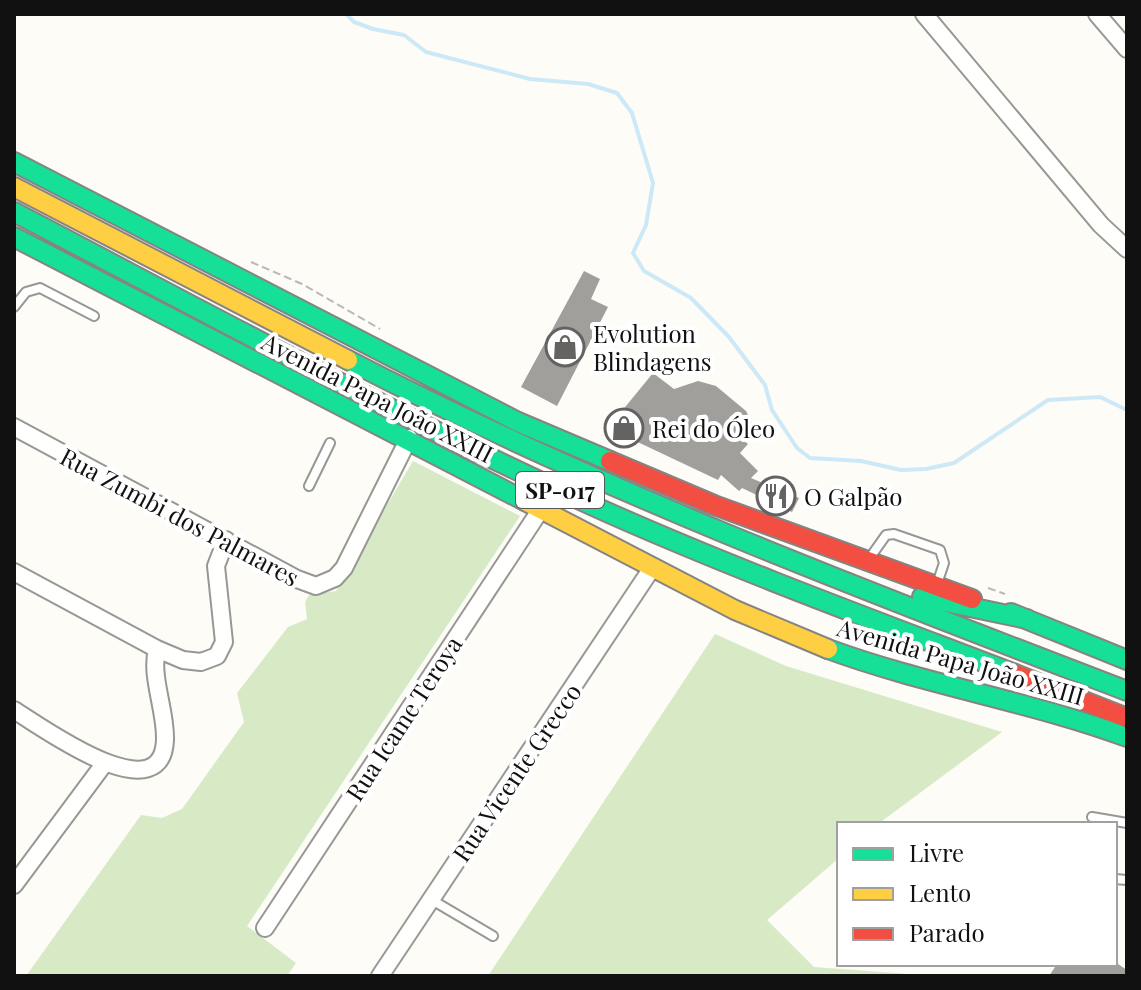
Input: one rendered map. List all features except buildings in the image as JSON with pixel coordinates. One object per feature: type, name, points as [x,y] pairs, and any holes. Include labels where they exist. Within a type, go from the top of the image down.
[{"type":"main road","name":"Avenida Papa João XXIII","points":[[14,162],[518,422],[714,505],[1027,619],[1127,660]]},
{"type":"main road","name":"Avenida Papa João XXIII","points":[[21,191],[516,445],[756,549],[1127,691]]},
{"type":"main road","name":"Avenida Papa João XXIII","points":[[15,212],[497,460],[744,570],[1127,718]]},
{"type":"main road","name":"Avenida Papa João XXIII","points":[[15,240],[409,438],[652,568],[748,615],[843,654],[1005,702],[1062,713],[1127,737]]},
{"type":"main road","points":[[756,549],[805,559],[990,614],[1027,619]]},
{"type":"main road","points":[[744,570],[778,597],[809,611],[1062,713]]},
{"type":"street","points":[[924,14],[1101,225],[1127,249]]},
{"type":"street","points":[[1097,14],[1127,49]]},
{"type":"street","name":"Rua Zumbi dos Palmares","points":[[14,427],[297,579],[316,586],[326,583],[344,568],[409,438]]},
{"type":"street","name":"Rua Icame Teroya","points":[[265,928],[541,509]]},
{"type":"street","points":[[14,572],[157,649],[175,657],[201,662],[217,656],[222,648],[225,629],[216,566],[226,540]]},
{"type":"street","name":"Rua Vicente Grecco","points":[[380,976],[652,568]]},
{"type":"street","points":[[14,710],[104,764],[146,769],[161,759],[165,739],[155,664],[157,649]]},
{"type":"street","points":[[159,683],[175,657]]},
{"type":"street","points":[[14,885],[104,764]]},
{"type":"lane","points":[[14,307],[26,292],[40,288],[94,316]]},
{"type":"lane","points":[[309,486],[330,443]]},
{"type":"lane","points":[[868,560],[886,535],[894,534],[940,550],[944,563],[936,585]]},
{"type":"lane","points":[[1092,817],[1127,823]]},
{"type":"lane","points":[[431,899],[493,936]]},
{"type":"path","points":[[249,261],[302,284],[388,333]]},
{"type":"path","points":[[985,586],[1013,598]]},
{"type":"green space","points":[[413,461],[520,516],[247,926],[296,963],[287,976],[26,976],[141,815],[162,818],[182,809],[244,722],[237,693],[288,627],[307,619],[305,602],[309,595],[336,591]]},
{"type":"green space","points":[[715,634],[786,666],[1002,732],[881,822],[837,822],[837,860],[767,920],[814,967],[922,975],[488,976]]},
{"type":"waterway","points":[[346,14],[354,22],[373,29],[404,35],[426,52],[530,79],[588,84],[617,93],[632,113],[653,183],[646,225],[633,253],[644,271],[691,298],[729,337],[765,385],[772,410],[797,448],[810,458],[861,461],[901,470],[926,469],[954,463],[1048,400],[1100,397],[1127,410]]},
{"type":"traffic: fast","points":[[14,162],[518,422],[610,461]]},
{"type":"traffic: fast","points":[[14,212],[309,367],[533,478],[709,556],[1015,674]]},
{"type":"traffic: fast","points":[[14,237],[525,501]]},
{"type":"traffic: fast","points":[[348,360],[635,495],[831,576],[1127,691]]},
{"type":"traffic: fast","points":[[922,597],[1027,619]]},
{"type":"traffic: fast","points":[[1011,613],[1127,660]]},
{"type":"traffic: fast","points":[[828,649],[1127,737]]},
{"type":"traffic: slow","points":[[14,187],[348,360]]},
{"type":"traffic: slow","points":[[525,501],[735,610],[828,649]]},
{"type":"traffic: jam","points":[[610,461],[714,505],[972,599]]},
{"type":"traffic: jam","points":[[1015,674],[1127,718]]},
{"type":"place","name":"Evolution Blindagens","points":[[565,347]]},
{"type":"place","name":"Rei do Óleo","points":[[624,428]]},
{"type":"place","name":"O Galpão","points":[[776,496]]}]
